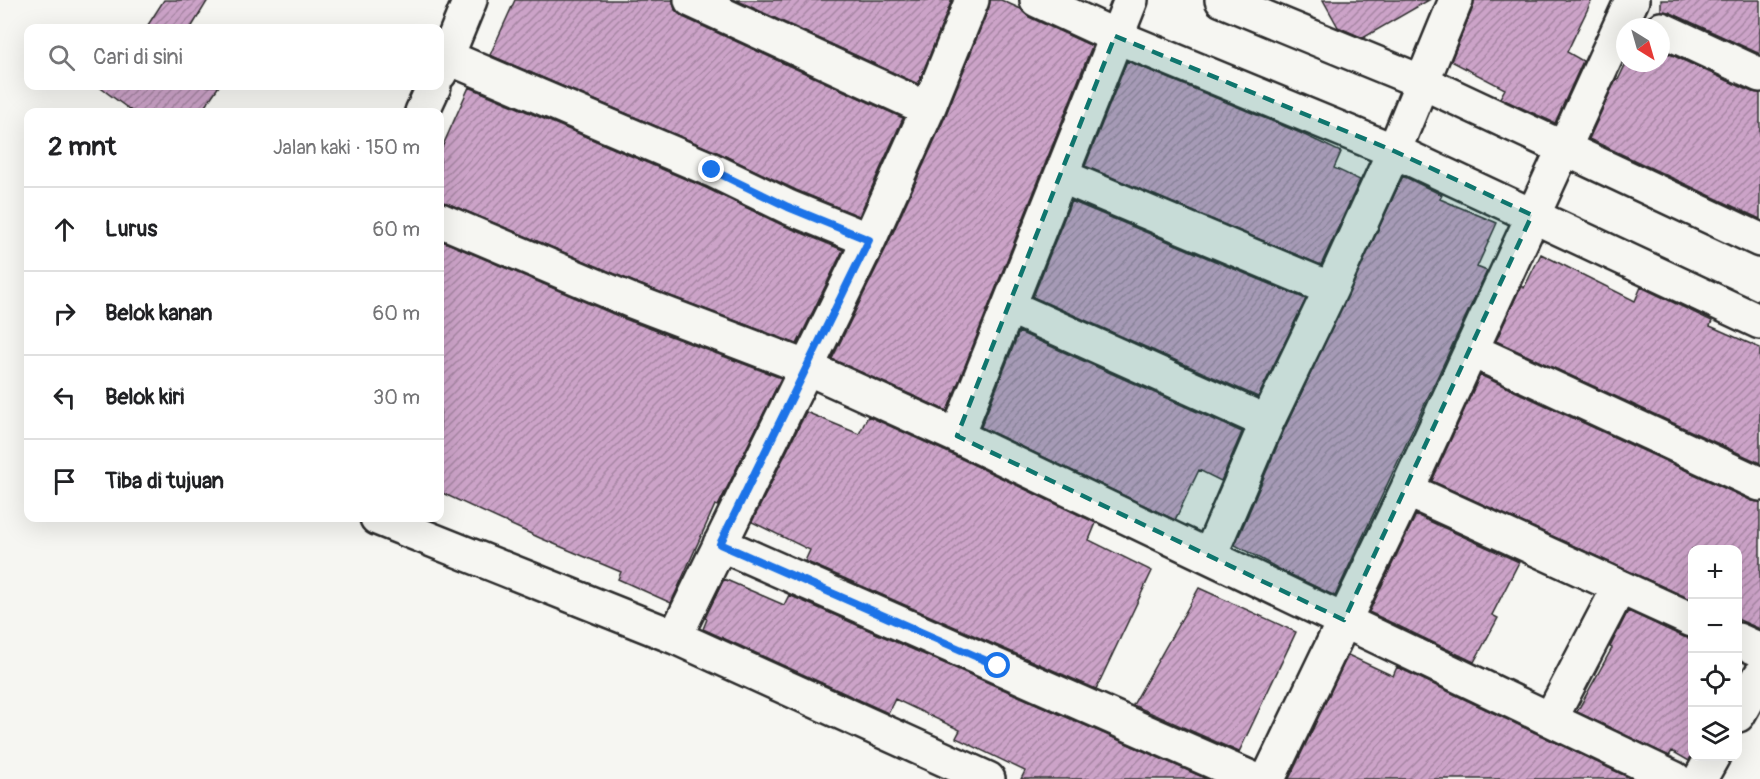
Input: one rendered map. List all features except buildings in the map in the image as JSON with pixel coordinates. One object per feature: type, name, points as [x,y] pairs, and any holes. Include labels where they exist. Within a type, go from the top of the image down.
[{"type":"street","points":[[444,62],[470,0]]},
{"type":"street","points":[[691,0],[928,109]]},
{"type":"street","points":[[675,637],[869,240],[928,109],[972,0]]},
{"type":"street","points":[[1037,0],[1115,36],[1394,151],[1760,322]]},
{"type":"street","points":[[957,436],[1131,0]]},
{"type":"street","points":[[1222,0],[1422,82],[1760,240]]},
{"type":"street","points":[[1210,555],[1267,422],[1394,151],[1456,0]]},
{"type":"street","points":[[1268,779],[1407,490],[1629,6],[1645,18]]},
{"type":"street","points":[[1670,33],[1760,75]]},
{"type":"street","points":[[444,73],[712,170],[788,207],[869,240]]},
{"type":"street","points":[[424,108],[432,90]]},
{"type":"street","points":[[1062,176],[1331,289]]},
{"type":"street","points":[[444,222],[632,302],[806,367],[1210,555],[1675,779]]},
{"type":"street","points":[[1010,307],[1267,422]]},
{"type":"street","points":[[1471,350],[1760,484]]},
{"type":"street","points":[[1407,490],[1688,618]]},
{"type":"street","points":[[387,522],[675,637],[988,779]]},
{"type":"street","points":[[720,544],[1253,779]]},
{"type":"street","points":[[1551,718],[1618,588]]},
{"type":"street","points":[[1742,642],[1760,650]]},
{"type":"street","points":[[1742,707],[1760,676]]},
{"type":"street","points":[[1700,779],[1710,761]]},
{"type":"highlighted area","points":[[1115,36],[1394,151],[1532,215],[1344,620],[957,436]]},
{"type":"route","points":[[712,170],[788,207],[869,240],[720,544],[998,666]]}]
